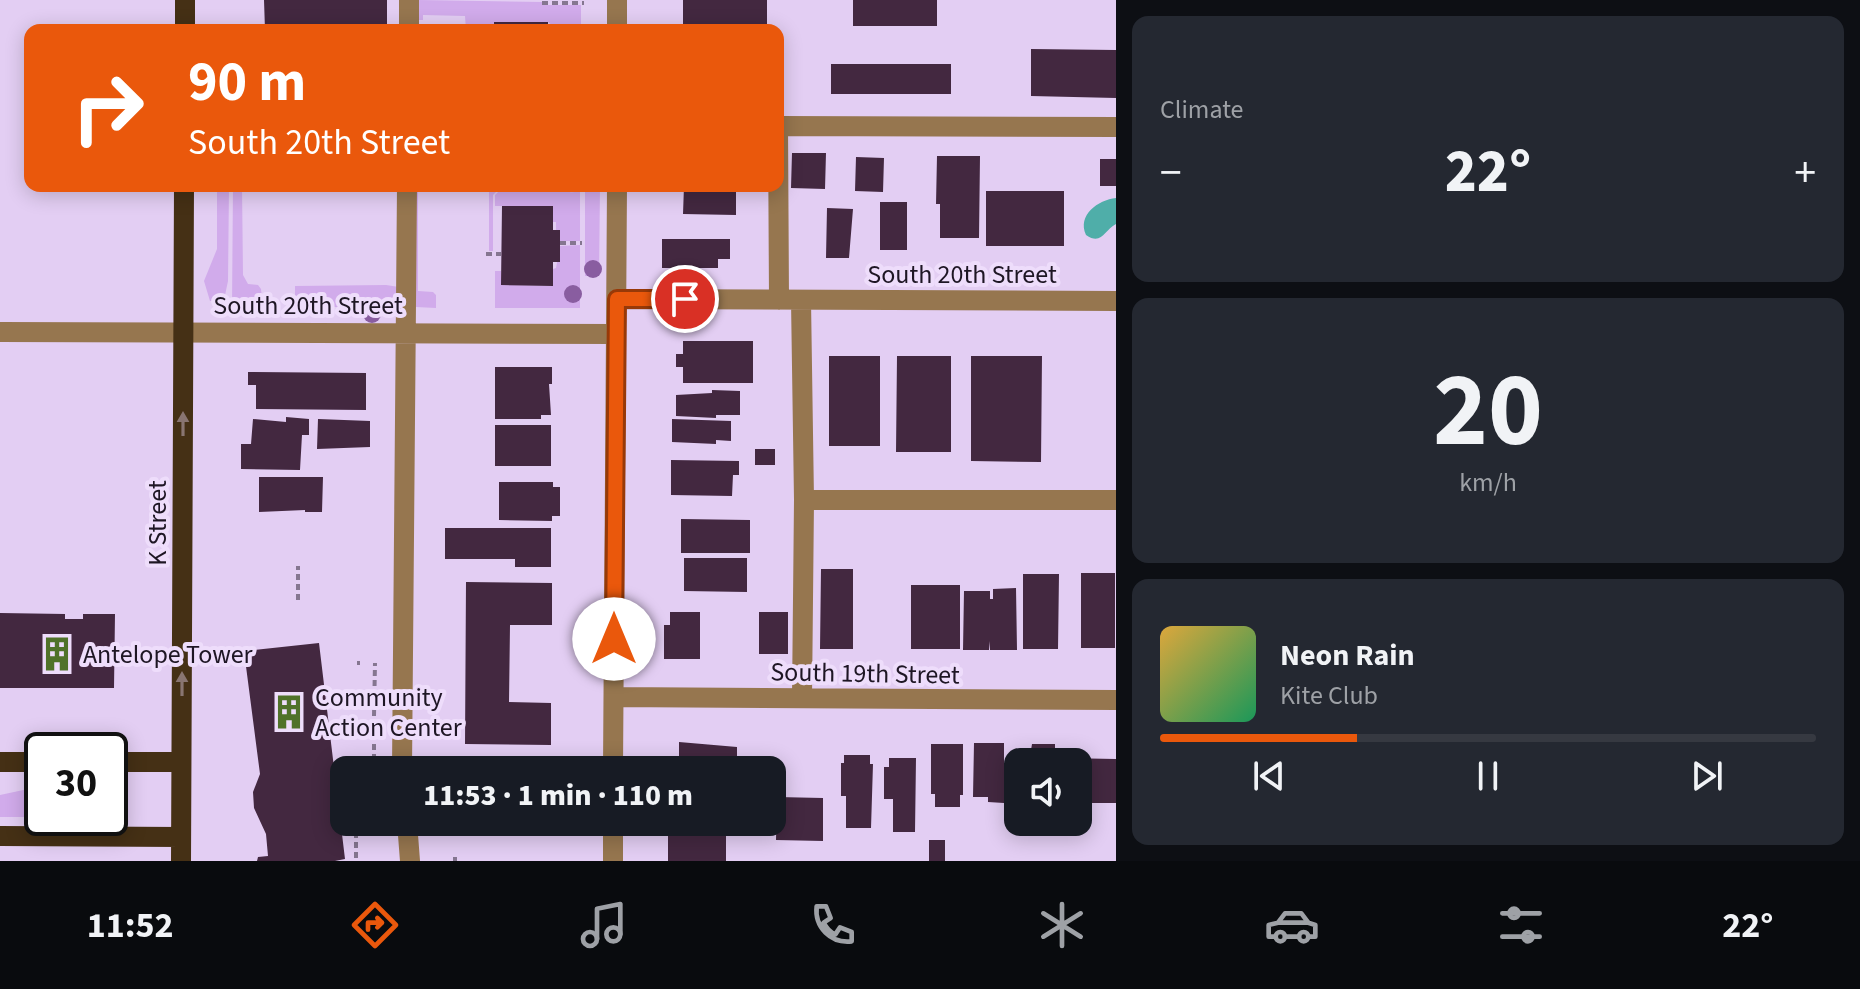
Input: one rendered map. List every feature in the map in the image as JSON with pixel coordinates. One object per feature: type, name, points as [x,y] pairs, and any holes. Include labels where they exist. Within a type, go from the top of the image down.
[{"type":"main road","points":[[185,0],[185,24]]},
{"type":"main road","name":"K Street","points":[[181,861],[184,192]]},
{"type":"main road","points":[[0,762],[24,762]]},
{"type":"main road","points":[[128,762],[181,762]]},
{"type":"main road","points":[[0,836],[181,837]]},
{"type":"street","points":[[409,0],[409,24]]},
{"type":"street","points":[[617,0],[617,24]]},
{"type":"street","points":[[784,126],[1116,127]]},
{"type":"street","points":[[402,756],[407,192]]},
{"type":"street","points":[[613,756],[617,192]]},
{"type":"street","points":[[778,192],[779,300]]},
{"type":"street","name":"South 20th Street","points":[[617,299],[1116,301]]},
{"type":"street","points":[[801,300],[804,500],[802,698]]},
{"type":"street","name":"South 20th Street","points":[[0,332],[616,334]]},
{"type":"street","points":[[804,500],[1116,500]]},
{"type":"street","name":"South 19th Street","points":[[614,697],[1116,700]]},
{"type":"street","points":[[408,836],[410,861]]},
{"type":"street","points":[[613,836],[613,861]]},
{"type":"path","points":[[542,3],[584,3]]},
{"type":"path","points":[[560,243],[582,243]]},
{"type":"path","points":[[486,254],[501,254]]},
{"type":"path","points":[[298,566],[298,600]]},
{"type":"path","points":[[374,716],[375,663]]},
{"type":"path","points":[[374,741],[374,756]]},
{"type":"path","points":[[356,836],[356,861]]},
{"type":"shaded area","points":[[418,0],[581,5],[581,24],[466,24],[465,16],[423,15],[423,20],[417,20]]},
{"type":"shaded area","points":[[217,192],[229,192],[228,281],[224,300],[210,301],[204,281],[217,249]]},
{"type":"shaded area","points":[[233,192],[242,192],[243,275],[248,284],[258,285],[261,289],[263,307],[232,307]]},
{"type":"shaded area","points":[[415,192],[418,192],[418,291],[433,292],[436,308],[416,307]]},
{"type":"shaded area","points":[[489,192],[496,192],[493,195],[493,251],[489,251]]},
{"type":"shaded area","points":[[498,192],[575,193],[571,192],[580,192],[580,241],[560,241],[559,230],[553,222],[552,206],[495,206]]},
{"type":"shaded area","points":[[585,192],[600,192],[599,275],[585,276]]},
{"type":"shaded area","points":[[1116,198],[1116,224],[1099,238],[1086,235],[1084,221],[1091,210],[1102,202]]},
{"type":"shaded area","points":[[580,245],[580,308],[495,308],[495,271],[501,271],[502,285],[552,286],[560,246]]},
{"type":"shaded area","points":[[295,286],[399,287],[394,307],[295,307]]},
{"type":"shaded area","points":[[24,790],[24,817],[0,817],[0,795]]},
{"type":"building","points":[[264,0],[387,0],[387,24],[265,24]]},
{"type":"building","points":[[683,0],[767,0],[767,24],[683,24]]},
{"type":"building","points":[[853,0],[937,0],[937,26],[853,26]]},
{"type":"building","points":[[494,22],[548,22],[548,24]]},
{"type":"building","points":[[1031,49],[1116,50],[1116,98],[1031,96]]},
{"type":"building","points":[[831,64],[951,64],[951,94],[831,94]]},
{"type":"building","points":[[792,153],[826,153],[825,189],[791,188]]},
{"type":"building","points":[[937,156],[980,156],[979,238],[940,238],[940,204],[936,204]]},
{"type":"building","points":[[856,157],[884,158],[883,192],[855,191]]},
{"type":"building","points":[[1100,159],[1116,159],[1116,186],[1100,186]]},
{"type":"building","points":[[986,191],[1064,191],[1064,246],[986,246]]},
{"type":"building","points":[[684,192],[736,192],[736,215],[683,214]]},
{"type":"building","points":[[880,202],[907,202],[907,250],[880,250]]},
{"type":"building","points":[[502,206],[553,206],[553,230],[560,230],[560,262],[553,262],[553,286],[501,285]]},
{"type":"building","points":[[827,208],[853,209],[849,258],[826,258]]},
{"type":"building","points":[[662,239],[730,239],[730,259],[718,259],[718,268],[662,268]]},
{"type":"building","points":[[683,341],[753,341],[753,383],[683,383],[683,367],[676,367],[676,354],[683,354]]},
{"type":"building","points":[[829,356],[880,356],[880,446],[829,446]]},
{"type":"building","points":[[897,356],[951,356],[951,452],[896,452]]},
{"type":"building","points":[[971,356],[1042,356],[1041,462],[971,461]]},
{"type":"building","points":[[495,367],[552,367],[552,384],[549,384],[551,415],[541,415],[541,419],[495,419]]},
{"type":"building","points":[[248,372],[366,373],[366,410],[256,409],[256,385],[248,385]]},
{"type":"building","points":[[712,390],[740,391],[740,415],[716,415],[716,418],[676,416],[676,395],[712,393]]},
{"type":"building","points":[[286,417],[309,419],[309,435],[302,435],[300,470],[241,469],[241,444],[251,444],[253,419],[286,422]]},
{"type":"building","points":[[318,419],[370,421],[370,447],[317,449]]},
{"type":"building","points":[[672,419],[731,421],[731,441],[716,440],[716,444],[672,442]]},
{"type":"building","points":[[495,425],[551,425],[551,466],[495,466]]},
{"type":"building","points":[[755,449],[775,449],[775,465],[755,465]]},
{"type":"building","points":[[671,460],[739,461],[739,475],[733,475],[732,496],[671,495]]},
{"type":"building","points":[[259,477],[323,477],[322,512],[259,512]]},
{"type":"building","points":[[499,482],[553,482],[553,487],[560,487],[560,516],[552,516],[552,521],[499,520]]},
{"type":"building","points":[[681,519],[750,520],[750,553],[681,553]]},
{"type":"building","points":[[445,528],[551,528],[551,567],[515,567],[515,559],[445,559]]},
{"type":"building","points":[[684,558],[747,558],[747,592],[684,591]]},
{"type":"building","points":[[821,569],[853,569],[853,649],[820,649]]},
{"type":"building","points":[[1081,573],[1115,573],[1115,648],[1081,648]]},
{"type":"building","points":[[1023,574],[1059,574],[1058,649],[1023,649]]},
{"type":"building","points":[[466,582],[552,583],[552,625],[510,625],[509,702],[551,703],[551,745],[465,744]]},
{"type":"building","points":[[911,585],[960,585],[960,649],[911,649]]},
{"type":"building","points":[[1016,588],[1017,650],[990,650],[989,641],[989,650],[963,650],[964,591],[990,591],[990,599],[993,599],[993,589]]},
{"type":"building","points":[[670,612],[700,612],[700,659],[664,659],[664,625],[670,625]]},
{"type":"building","points":[[759,612],[788,612],[788,654],[759,654]]},
{"type":"building","name":"Antelope Tower","points":[[0,613],[65,614],[65,619],[83,619],[83,614],[115,614],[114,688],[0,688]]},
{"type":"building","name":"Community Action Center","points":[[319,643],[333,756],[330,756],[330,836],[342,836],[345,859],[257,861],[258,857],[268,856],[266,834],[254,808],[253,792],[260,774],[244,651]]},
{"type":"building","points":[[679,742],[737,747],[737,756],[679,756]]},
{"type":"building","points":[[974,743],[1004,743],[1004,803],[988,802],[988,797],[973,797]]},
{"type":"building","points":[[931,744],[963,744],[963,795],[960,795],[960,807],[935,807],[935,794],[931,794]]},
{"type":"building","points":[[1032,744],[1055,744],[1055,748],[1031,748]]},
{"type":"building","points":[[844,755],[870,755],[870,764],[873,764],[871,828],[846,828],[846,796],[841,796],[841,763],[844,763]]},
{"type":"building","points":[[889,758],[916,758],[915,832],[893,832],[893,799],[884,799],[884,767],[889,767]]},
{"type":"building","points":[[1092,759],[1116,759],[1116,803],[1092,803]]},
{"type":"building","points":[[786,797],[823,798],[823,841],[776,840],[776,836],[786,836]]},
{"type":"building","points":[[668,836],[726,836],[726,861],[668,861]]},
{"type":"building","points":[[929,840],[945,840],[945,861],[929,861]]},
{"type":"place","name":"Antelope Tower","points":[[57,654]]},
{"type":"place","name":"Community Action Center","points":[[289,712]]},
{"type":"route","points":[[614,639],[617,299],[685,299]]}]
